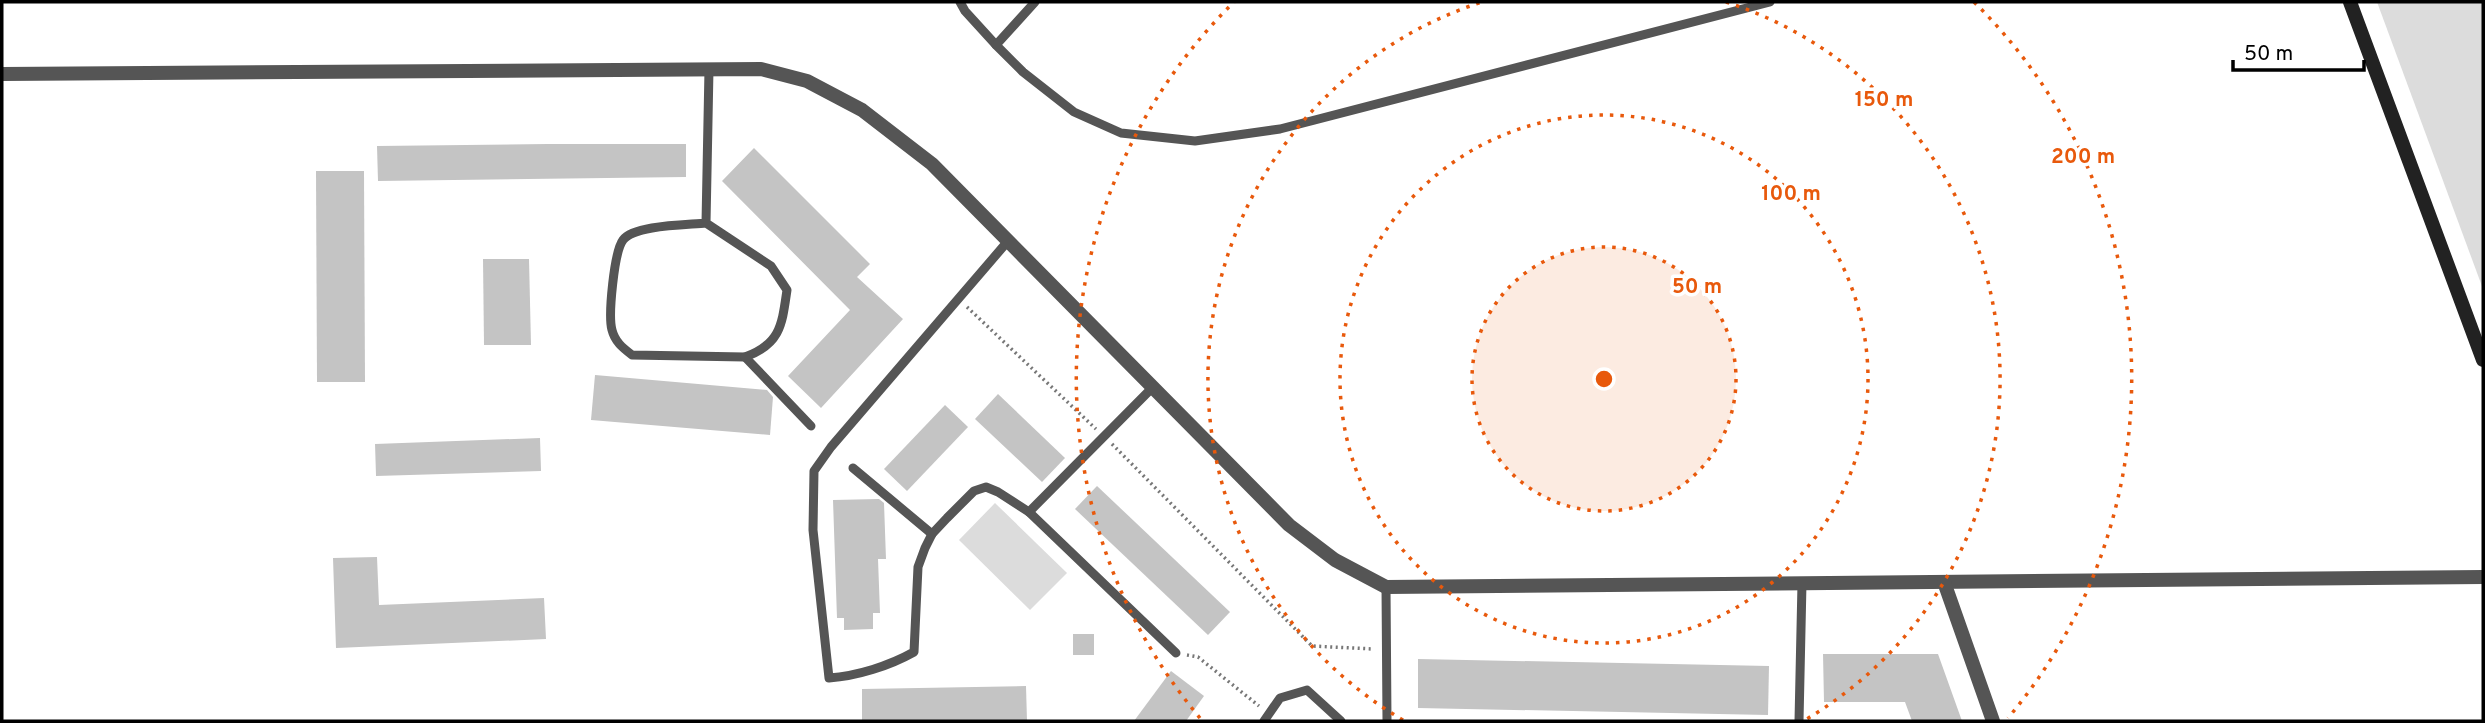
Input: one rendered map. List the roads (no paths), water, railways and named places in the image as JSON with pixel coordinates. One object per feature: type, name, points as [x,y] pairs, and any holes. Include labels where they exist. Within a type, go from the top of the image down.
[{"type":"street","points":[[2350,2],[2483,360]]},
{"type":"street","points":[[2,74],[761,69],[807,81],[862,110],[932,164],[1289,525],[1335,560],[1386,587],[2483,577]]},
{"type":"street","points":[[1944,582],[1993,721]]},
{"type":"lane","points":[[960,2],[965,11],[1023,72],[1074,113],[1121,133],[1195,141],[1280,129],[1770,2]]},
{"type":"lane","points":[[996,45],[1035,2]]},
{"type":"lane","points":[[706,223],[709,69]]},
{"type":"lane","points":[[706,223],[771,266],[787,290],[781,328],[762,351],[746,358],[632,355],[619,345],[611,329],[614,264],[623,240],[638,231],[706,223]]},
{"type":"lane","points":[[1008,241],[831,447],[814,471],[813,530],[828,678],[844,677],[900,660],[914,652],[918,567],[932,534],[974,491],[986,487],[1029,512],[1176,653]]},
{"type":"lane","points":[[746,358],[811,426]]},
{"type":"lane","points":[[1029,512],[1153,387]]},
{"type":"lane","points":[[853,468],[932,534]]},
{"type":"lane","points":[[1800,721],[1802,583]]},
{"type":"lane","points":[[1386,587],[1387,721]]},
{"type":"lane","points":[[1267,718],[1280,698],[1307,690],[1341,721]]}]
